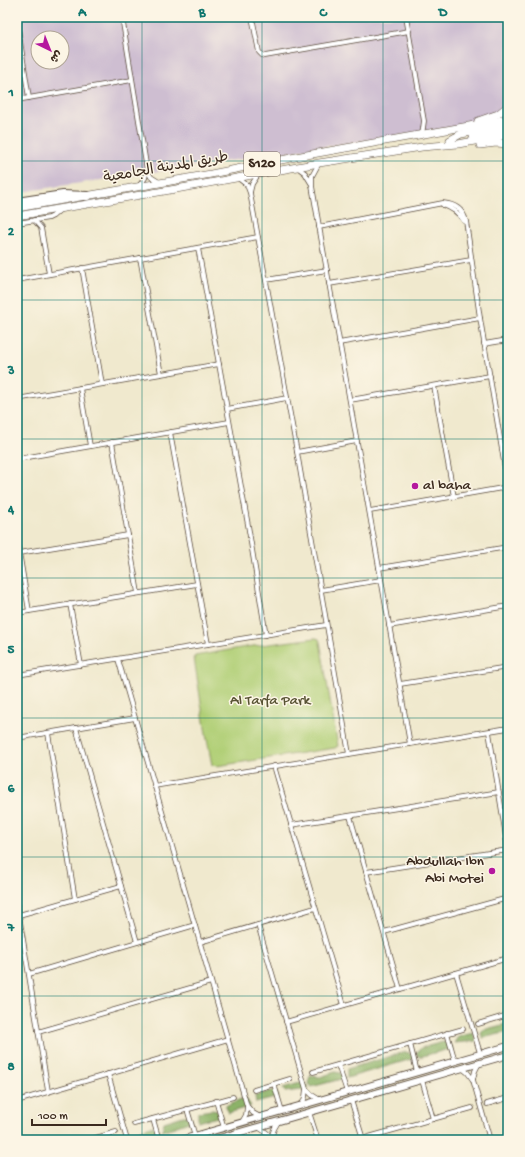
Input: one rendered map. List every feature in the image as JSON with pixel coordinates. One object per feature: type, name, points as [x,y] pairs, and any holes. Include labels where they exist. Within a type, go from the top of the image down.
[{"type":"highway","points":[[17,202],[62,195],[87,196]]},
{"type":"main road","points":[[468,127],[476,122],[498,114],[508,106]]},
{"type":"main road","name":"طريق المدينة الجامعية","points":[[17,208],[422,135],[428,127],[468,127],[508,119]]},
{"type":"main road","points":[[440,145],[461,134],[508,125]]},
{"type":"main road","points":[[450,140],[508,130]]},
{"type":"main road","name":"طريق المدينة الجامعية","points":[[17,216],[319,163],[422,147],[458,144],[508,135]]},
{"type":"main road","points":[[458,144],[508,144]]},
{"type":"main road","points":[[181,1140],[508,1046]]},
{"type":"main road","points":[[479,1064],[494,1055],[496,1051],[495,1049]]},
{"type":"main road","points":[[214,1140],[508,1055]]},
{"type":"main road","points":[[382,1091],[380,1089],[381,1087],[404,1076]]},
{"type":"street","points":[[122,17],[147,170],[151,177],[161,183]]},
{"type":"street","points":[[252,17],[259,52],[265,56],[409,31]]},
{"type":"street","points":[[406,17],[428,127],[422,135]]},
{"type":"street","points":[[17,22],[29,98]]},
{"type":"street","points":[[17,100],[132,80]]},
{"type":"street","points":[[319,163],[312,176],[312,186],[410,744]]},
{"type":"street","points":[[297,167],[305,173],[312,186]]},
{"type":"street","points":[[138,187],[143,181],[147,170]]},
{"type":"street","points":[[250,193],[254,180],[259,174]]},
{"type":"street","points":[[238,178],[244,182],[250,193],[297,452],[349,754]]},
{"type":"street","points":[[319,227],[440,204],[456,206],[463,214],[466,221],[484,344],[508,487],[370,511]]},
{"type":"street","points":[[17,223],[54,216],[62,208]]},
{"type":"street","points":[[41,228],[45,218]]},
{"type":"street","points":[[34,220],[41,228],[49,274]]},
{"type":"street","points":[[17,280],[258,237]]},
{"type":"street","points":[[198,248],[248,525],[266,635]]},
{"type":"street","points":[[140,258],[161,374]]},
{"type":"street","points":[[329,284],[471,260]]},
{"type":"street","points":[[82,268],[102,384]]},
{"type":"street","points":[[266,280],[327,270]]},
{"type":"street","points":[[340,342],[480,318]]},
{"type":"street","points":[[484,344],[508,340]]},
{"type":"street","points":[[17,399],[219,364]]},
{"type":"street","points":[[350,400],[490,376]]},
{"type":"street","points":[[434,386],[454,497]]},
{"type":"street","points":[[80,388],[90,446]]},
{"type":"street","points":[[227,408],[287,398]]},
{"type":"street","points":[[17,458],[229,422]]},
{"type":"street","points":[[170,432],[208,644]]},
{"type":"street","points":[[297,452],[357,441]]},
{"type":"street","points":[[112,442],[138,593]]},
{"type":"street","points":[[19,553],[128,535]]},
{"type":"street","points":[[17,540],[29,611]]},
{"type":"street","points":[[379,568],[508,547]]},
{"type":"street","points":[[321,590],[381,580]]},
{"type":"street","points":[[17,613],[197,584]]},
{"type":"street","points":[[70,604],[81,665]]},
{"type":"street","points":[[390,626],[508,606]]},
{"type":"street","points":[[17,675],[326,625]]},
{"type":"street","points":[[118,659],[247,1106],[246,1115],[242,1122]]},
{"type":"street","points":[[400,684],[508,666]]},
{"type":"street","points":[[17,738],[135,718]]},
{"type":"street","points":[[76,728],[137,942]]},
{"type":"street","points":[[154,786],[508,728]]},
{"type":"street","points":[[48,732],[75,899]]},
{"type":"street","points":[[366,872],[508,849],[488,732]]},
{"type":"street","points":[[274,766],[344,1005]]},
{"type":"street","points":[[291,825],[499,792]]},
{"type":"street","points":[[350,816],[400,989]]},
{"type":"street","points":[[19,915],[121,886]]},
{"type":"street","points":[[384,932],[508,898]]},
{"type":"street","points":[[17,903],[48,1091]]},
{"type":"street","points":[[200,942],[315,908]]},
{"type":"street","points":[[258,925],[306,1089],[302,1105]]},
{"type":"street","points":[[29,974],[195,926]]},
{"type":"street","points":[[17,939],[23,939]]},
{"type":"street","points":[[286,1022],[508,958]]},
{"type":"street","points":[[456,973],[480,1053]]},
{"type":"street","points":[[38,1032],[211,982]]},
{"type":"street","points":[[478,1024],[507,1015],[508,1021]]},
{"type":"street","points":[[313,1072],[463,1029]]},
{"type":"street","points":[[447,1033],[455,1061]]},
{"type":"street","points":[[17,1101],[228,1039]]},
{"type":"street","points":[[410,1044],[417,1072]]},
{"type":"street","points":[[473,1080],[475,1071],[479,1064]]},
{"type":"street","points":[[338,1065],[347,1092]]},
{"type":"street","points":[[462,1068],[473,1080],[490,1140]]},
{"type":"street","points":[[108,1074],[127,1140]]},
{"type":"street","points":[[254,1090],[290,1079]]},
{"type":"street","points":[[422,1080],[433,1119]]},
{"type":"street","points":[[274,1084],[282,1111]]},
{"type":"street","points":[[306,1089],[320,1100]]},
{"type":"street","points":[[134,1124],[233,1096]]},
{"type":"street","points":[[487,1104],[508,1098]]},
{"type":"street","points":[[351,1100],[360,1139],[472,1108]]},
{"type":"street","points":[[216,1101],[224,1128]]},
{"type":"street","points":[[247,1106],[253,1113],[260,1117]]},
{"type":"street","points":[[187,1109],[195,1136]]},
{"type":"street","points":[[309,1112],[318,1140]]},
{"type":"street","points":[[153,1119],[159,1140]]},
{"type":"street","points":[[271,1139],[278,1121]]},
{"type":"street","points":[[258,1127],[264,1130],[271,1139]]},
{"type":"street","points":[[89,1140],[116,1132]]},
{"type":"shaded area","points":[[17,17],[508,17],[508,112],[491,122],[17,193]]},
{"type":"green space","name":"Al Tarfa Park","points":[[316,638],[319,639],[320,642],[338,746],[335,748],[217,766],[212,765],[194,658],[195,656],[246,647]]},
{"type":"green space","points":[[508,1024],[508,1032],[483,1038],[481,1034],[483,1030]]},
{"type":"green space","points":[[473,1033],[477,1041],[454,1043],[458,1037]]},
{"type":"green space","points":[[443,1042],[448,1043],[453,1048],[419,1057],[416,1053],[421,1048]]},
{"type":"green space","points":[[405,1052],[410,1053],[415,1058],[347,1078],[347,1069]]},
{"type":"green space","points":[[335,1072],[340,1073],[345,1078],[311,1087],[308,1083],[310,1076],[320,1077]]},
{"type":"green space","points":[[300,1083],[305,1084],[309,1089],[285,1092],[283,1088]]},
{"type":"green space","points":[[270,1091],[275,1091],[279,1097],[256,1103],[255,1096]]},
{"type":"green space","points":[[241,1099],[247,1100],[251,1106],[228,1113],[225,1106]]},
{"type":"green space","points":[[212,1110],[217,1111],[221,1116],[198,1122],[198,1112]]},
{"type":"green space","points":[[183,1116],[188,1116],[192,1121],[162,1131],[164,1122]]},
{"type":"green space","points":[[151,1126],[156,1127],[161,1132],[133,1139],[133,1132]]},
{"type":"place","name":"al baha","points":[[415,486]]},
{"type":"place","name":"Abdullah Ibn Abi Motei","points":[[492,871]]}]
